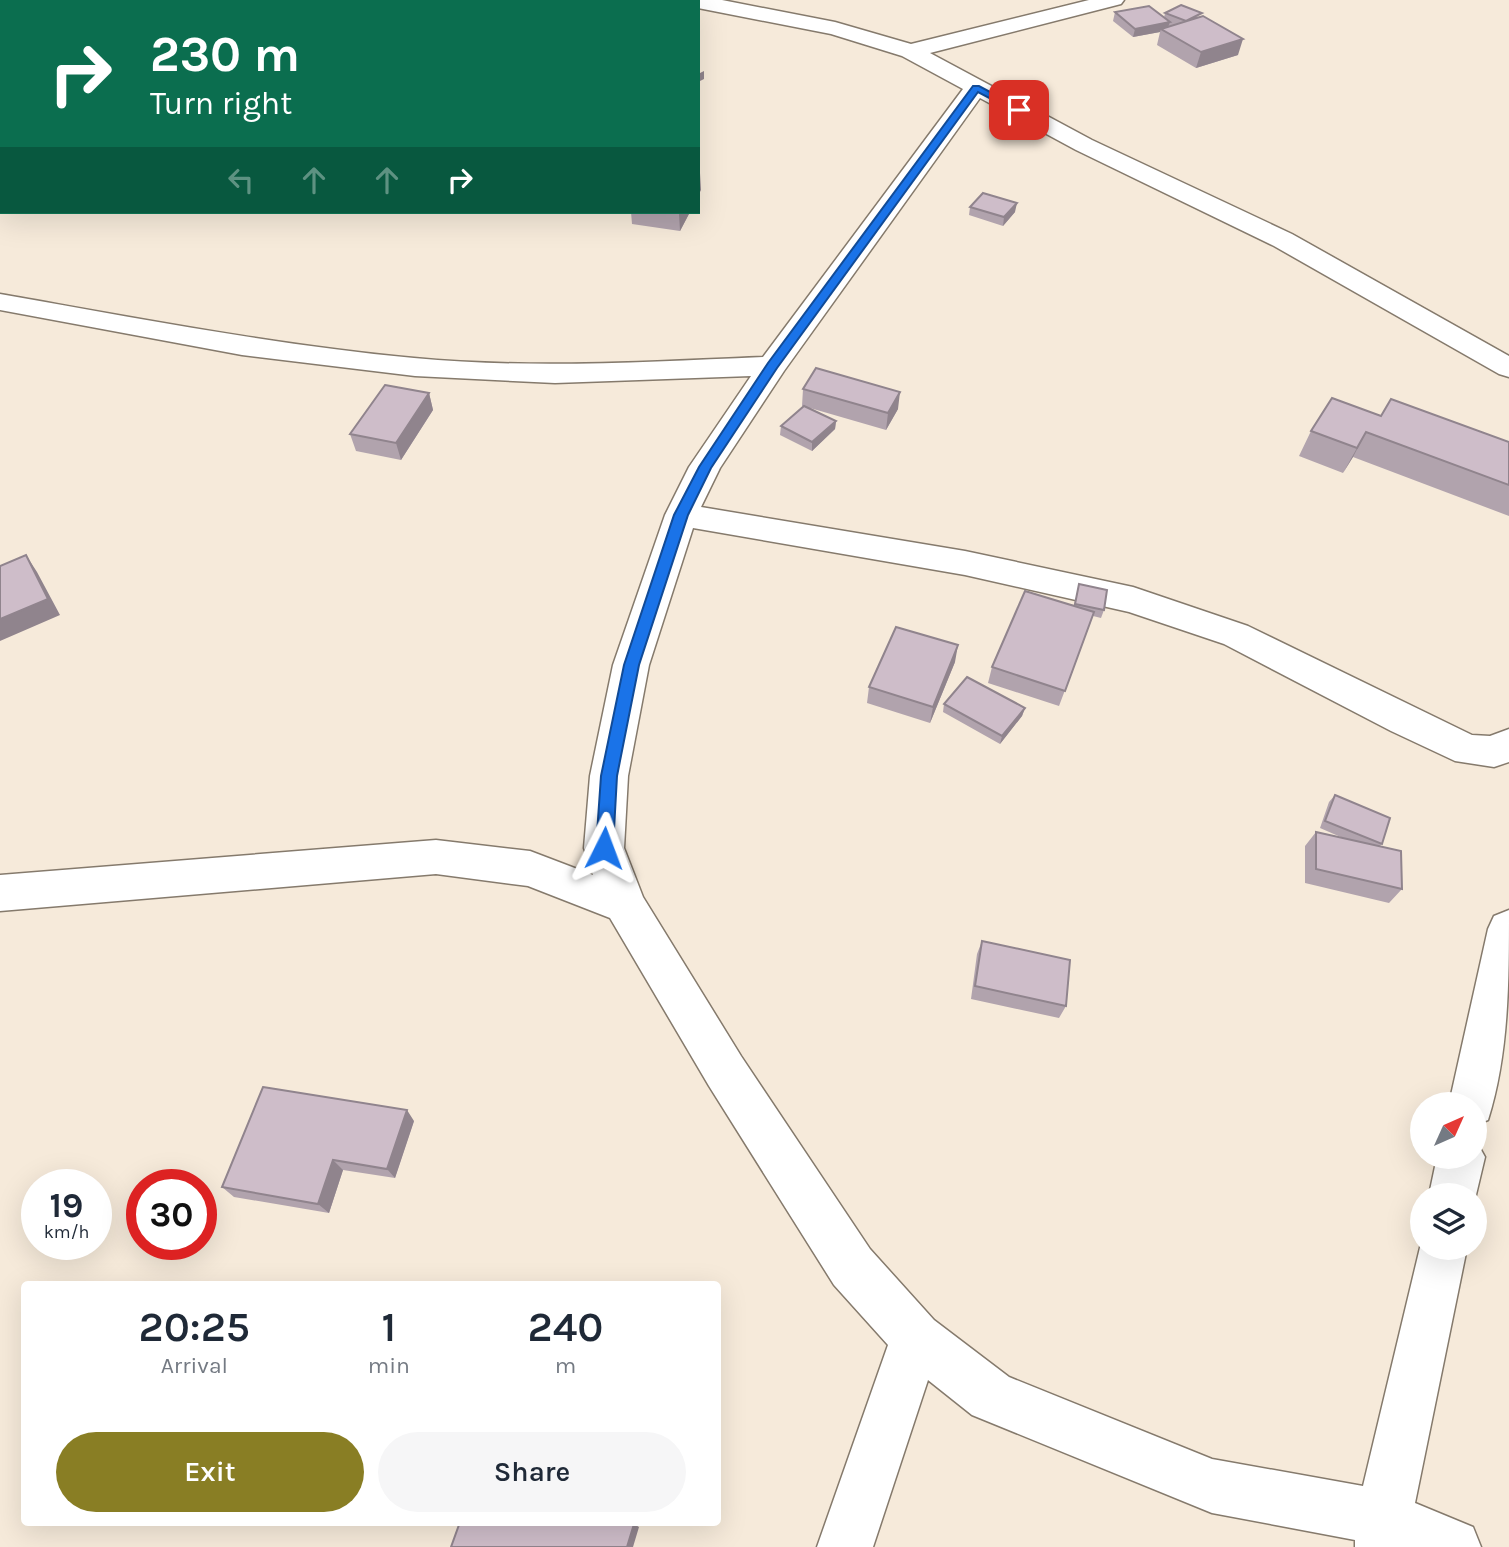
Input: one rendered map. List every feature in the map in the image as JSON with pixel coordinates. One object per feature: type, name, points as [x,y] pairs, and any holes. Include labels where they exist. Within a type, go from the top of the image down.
[{"type":"street","points":[[910,51],[1114,0]]},
{"type":"street","points":[[700,2],[835,28],[910,51],[1084,145],[1283,240],[1509,368]]},
{"type":"street","points":[[976,88],[772,366],[705,467],[681,515],[631,665],[609,776],[604,848],[625,905],[725,1071],[852,1267],[916,1338],[991,1396],[1212,1486],[1383,1532],[1454,1547]]},
{"type":"street","points":[[0,302],[242,346],[415,367],[555,374],[772,366]]},
{"type":"street","points":[[681,515],[965,563],[1133,600],[1236,635],[1404,721],[1468,750],[1494,752],[1509,744]]},
{"type":"street","points":[[0,893],[436,857],[530,869],[625,905]]},
{"type":"street","points":[[1475,1092],[1509,929]]},
{"type":"street","points":[[1383,1532],[1440,1260]]},
{"type":"street","points":[[845,1547],[916,1338]]},
{"type":"building","points":[[1181,5],[1202,13],[1186,21],[1165,13]]},
{"type":"building","points":[[1149,6],[1170,22],[1135,29],[1115,12]]},
{"type":"building","points":[[1203,16],[1243,39],[1201,52],[1161,29]]},
{"type":"building","points":[[983,193],[1017,203],[1004,217],[970,207]]},
{"type":"building","points":[[816,368],[900,392],[888,413],[803,389]]},
{"type":"building","points":[[385,385],[429,393],[396,443],[350,434]]},
{"type":"building","points":[[1332,398],[1381,416],[1391,399],[1509,442],[1509,485],[1366,432],[1357,448],[1311,431]]},
{"type":"building","points":[[804,406],[836,421],[812,442],[781,426]]},
{"type":"building","points":[[26,555],[48,599],[0,619],[0,566]]},
{"type":"building","points":[[1079,584],[1107,590],[1104,610],[1075,604]]},
{"type":"building","points":[[1025,591],[1094,612],[1065,691],[992,667]]},
{"type":"building","points":[[896,627],[958,645],[933,707],[869,687]]},
{"type":"building","points":[[967,677],[1025,708],[1002,736],[944,704]]},
{"type":"building","points":[[1335,795],[1390,818],[1382,844],[1325,821]]},
{"type":"building","points":[[1316,832],[1401,851],[1402,889],[1316,869]]},
{"type":"building","points":[[982,941],[1070,960],[1066,1006],[975,986]]},
{"type":"building","points":[[263,1087],[407,1110],[387,1169],[333,1160],[318,1204],[222,1187]]},
{"type":"building","points":[[459,1526],[633,1526],[627,1547],[451,1547]]},
{"type":"route","points":[[604,848],[609,776],[631,665],[681,515],[705,467],[772,366],[976,88],[1019,110]]}]
